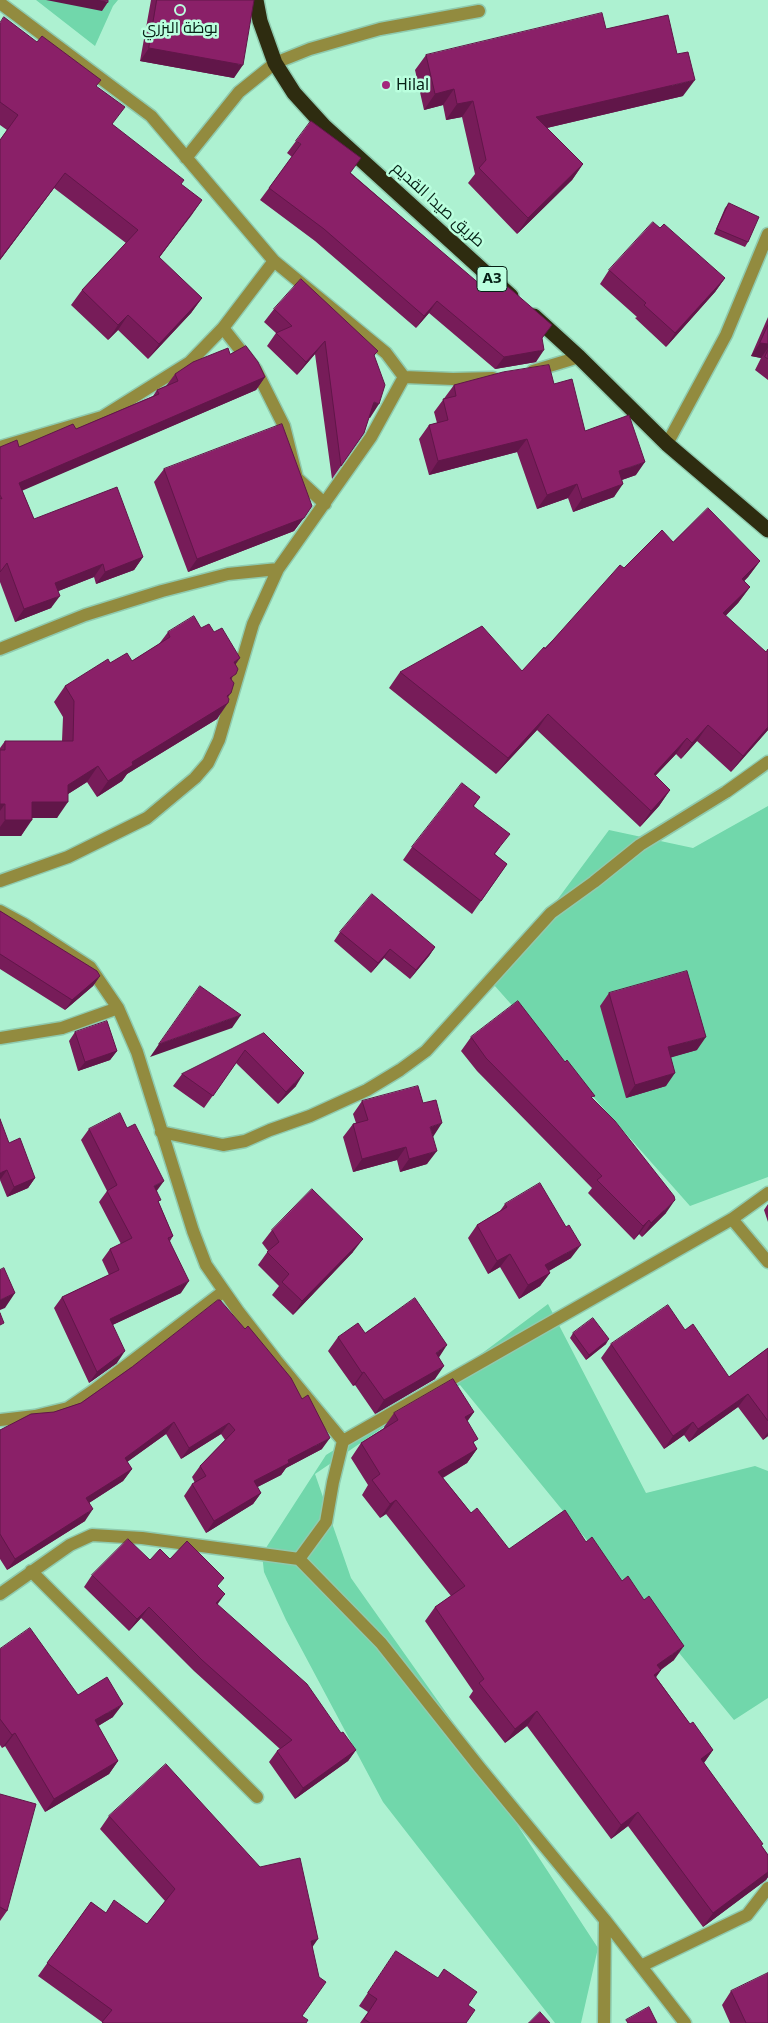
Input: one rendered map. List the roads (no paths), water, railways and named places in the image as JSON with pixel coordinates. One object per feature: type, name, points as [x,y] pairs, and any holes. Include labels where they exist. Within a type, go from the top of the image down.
[{"type":"highway","name":"طريق صيدا القديم","points":[[256,0],[260,20],[275,63],[294,93],[324,126],[579,357],[667,444],[768,530]]},
{"type":"street","points":[[0,3],[151,116],[274,261],[386,352],[404,377]]},
{"type":"street","points":[[186,158],[239,92],[275,63],[310,49],[380,29],[479,11]]},
{"type":"street","points":[[667,444],[726,335],[768,234]]},
{"type":"street","points":[[0,447],[102,417],[190,362],[223,328],[274,261]]},
{"type":"street","points":[[223,328],[256,370],[284,426],[297,478],[325,504]]},
{"type":"street","points":[[521,374],[579,357]]},
{"type":"street","points":[[404,377],[468,379],[503,376]]},
{"type":"street","points":[[0,881],[68,857],[147,818],[195,778],[208,763],[219,740],[253,624],[278,569],[371,438],[404,377]]},
{"type":"street","points":[[0,649],[85,615],[162,591],[228,574],[278,569]]},
{"type":"street","points":[[161,1132],[223,1145],[245,1141],[310,1116],[367,1090],[400,1070],[426,1051],[551,913],[640,845],[734,786],[768,762]]},
{"type":"street","points":[[0,911],[24,924],[90,967],[118,1008],[137,1052],[193,1231],[206,1265],[305,1396],[343,1440]]},
{"type":"street","points":[[0,1038],[62,1028],[118,1008]]},
{"type":"street","points":[[299,1559],[326,1522],[343,1440],[732,1218],[768,1193]]},
{"type":"street","points":[[732,1218],[768,1262]]},
{"type":"street","points":[[0,1420],[35,1416],[68,1408],[93,1391],[224,1290]]},
{"type":"street","points":[[0,1594],[70,1545],[92,1535],[142,1538],[299,1559],[381,1643],[480,1768],[605,1920],[685,2023]]},
{"type":"street","points":[[32,1571],[257,1797]]},
{"type":"street","points":[[641,1966],[747,1915],[768,1888]]},
{"type":"street","points":[[604,2023],[605,1920]]},
{"type":"place","name":"بوظة البزري","points":[[180,10]]},
{"type":"place","name":"Hilal","points":[[386,85]]}]
